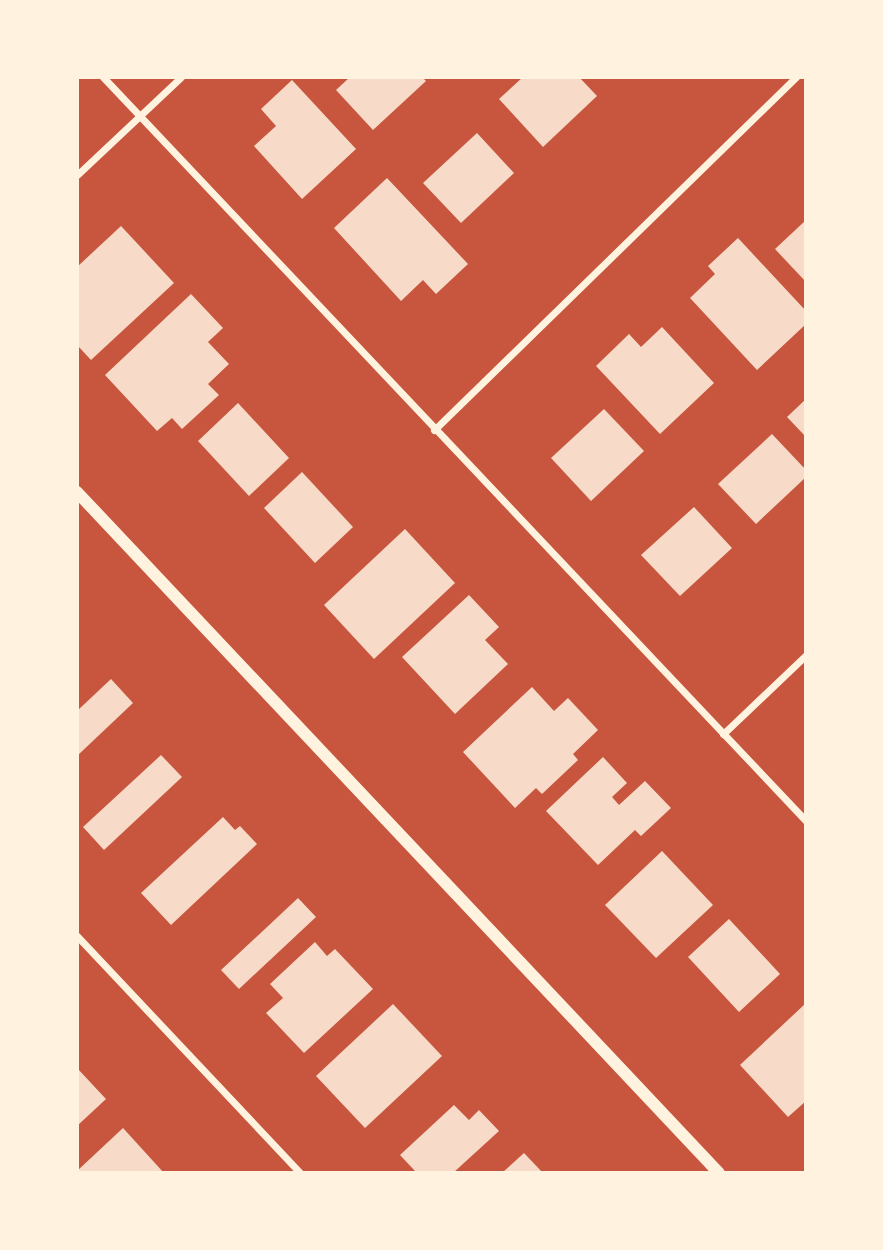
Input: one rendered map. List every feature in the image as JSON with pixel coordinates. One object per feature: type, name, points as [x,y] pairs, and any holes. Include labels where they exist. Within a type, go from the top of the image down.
[{"type":"street","points":[[103,77],[806,821]]},
{"type":"street","points":[[77,175],[181,77]]},
{"type":"street","points":[[434,430],[796,77]]},
{"type":"street","points":[[77,492],[719,1173]]},
{"type":"street","points":[[723,734],[806,655]]},
{"type":"street","points":[[77,936],[300,1173]]},
{"type":"building","points":[[350,77],[422,77],[426,81],[373,130],[336,90]]},
{"type":"building","points":[[523,77],[579,77],[597,96],[543,147],[499,99]]},
{"type":"building","points":[[292,80],[356,149],[302,199],[254,146],[276,126],[261,109]]},
{"type":"building","points":[[477,133],[514,173],[461,223],[423,183]]},
{"type":"building","points":[[387,178],[468,264],[436,294],[423,280],[401,301],[334,228]]},
{"type":"building","points":[[806,220],[806,282],[775,249]]},
{"type":"building","points":[[121,226],[174,283],[91,360],[77,345],[77,267]]},
{"type":"building","points":[[738,238],[806,311],[806,324],[757,370],[690,298],[715,274],[708,266]]},
{"type":"building","points":[[191,294],[223,328],[208,342],[229,364],[208,384],[219,395],[182,429],[172,418],[157,431],[105,375]]},
{"type":"building","points":[[662,327],[714,383],[660,434],[596,366],[629,334],[641,347]]},
{"type":"building","points":[[806,399],[806,437],[787,417]]},
{"type":"building","points":[[238,403],[289,458],[249,496],[198,441]]},
{"type":"building","points":[[604,409],[644,451],[591,501],[551,458]]},
{"type":"building","points":[[772,434],[806,470],[806,477],[756,524],[718,484]]},
{"type":"building","points":[[302,472],[353,527],[315,563],[264,508]]},
{"type":"building","points":[[694,507],[732,548],[680,596],[641,555]]},
{"type":"building","points":[[405,529],[455,583],[374,659],[324,605]]},
{"type":"building","points":[[469,595],[499,627],[485,640],[508,664],[455,714],[402,657]]},
{"type":"building","points":[[111,679],[133,703],[77,756],[77,711]]},
{"type":"building","points":[[532,687],[554,711],[568,698],[598,730],[573,754],[578,760],[542,794],[536,788],[515,808],[463,752]]},
{"type":"building","points":[[161,755],[182,777],[104,850],[83,827]]},
{"type":"building","points":[[603,757],[627,783],[612,797],[619,805],[645,781],[671,808],[641,836],[635,830],[598,865],[546,811]]},
{"type":"building","points":[[223,817],[235,830],[240,826],[257,844],[171,925],[141,893]]},
{"type":"building","points":[[662,851],[713,905],[656,958],[605,905]]},
{"type":"building","points":[[298,898],[316,917],[239,989],[221,970]]},
{"type":"building","points":[[729,919],[780,974],[739,1012],[688,957]]},
{"type":"building","points":[[315,942],[327,956],[335,949],[373,989],[304,1053],[266,1013],[283,998],[270,984]]},
{"type":"building","points":[[806,1003],[806,1101],[788,1117],[740,1065]]},
{"type":"building","points":[[393,1004],[442,1056],[365,1128],[316,1076]]},
{"type":"building","points":[[77,1068],[106,1099],[77,1126]]},
{"type":"building","points":[[454,1105],[469,1120],[479,1110],[499,1131],[453,1173],[412,1173],[415,1171],[400,1155]]},
{"type":"building","points":[[123,1128],[164,1173],[77,1173],[77,1171]]},
{"type":"building","points":[[524,1153],[543,1173],[502,1173]]}]
